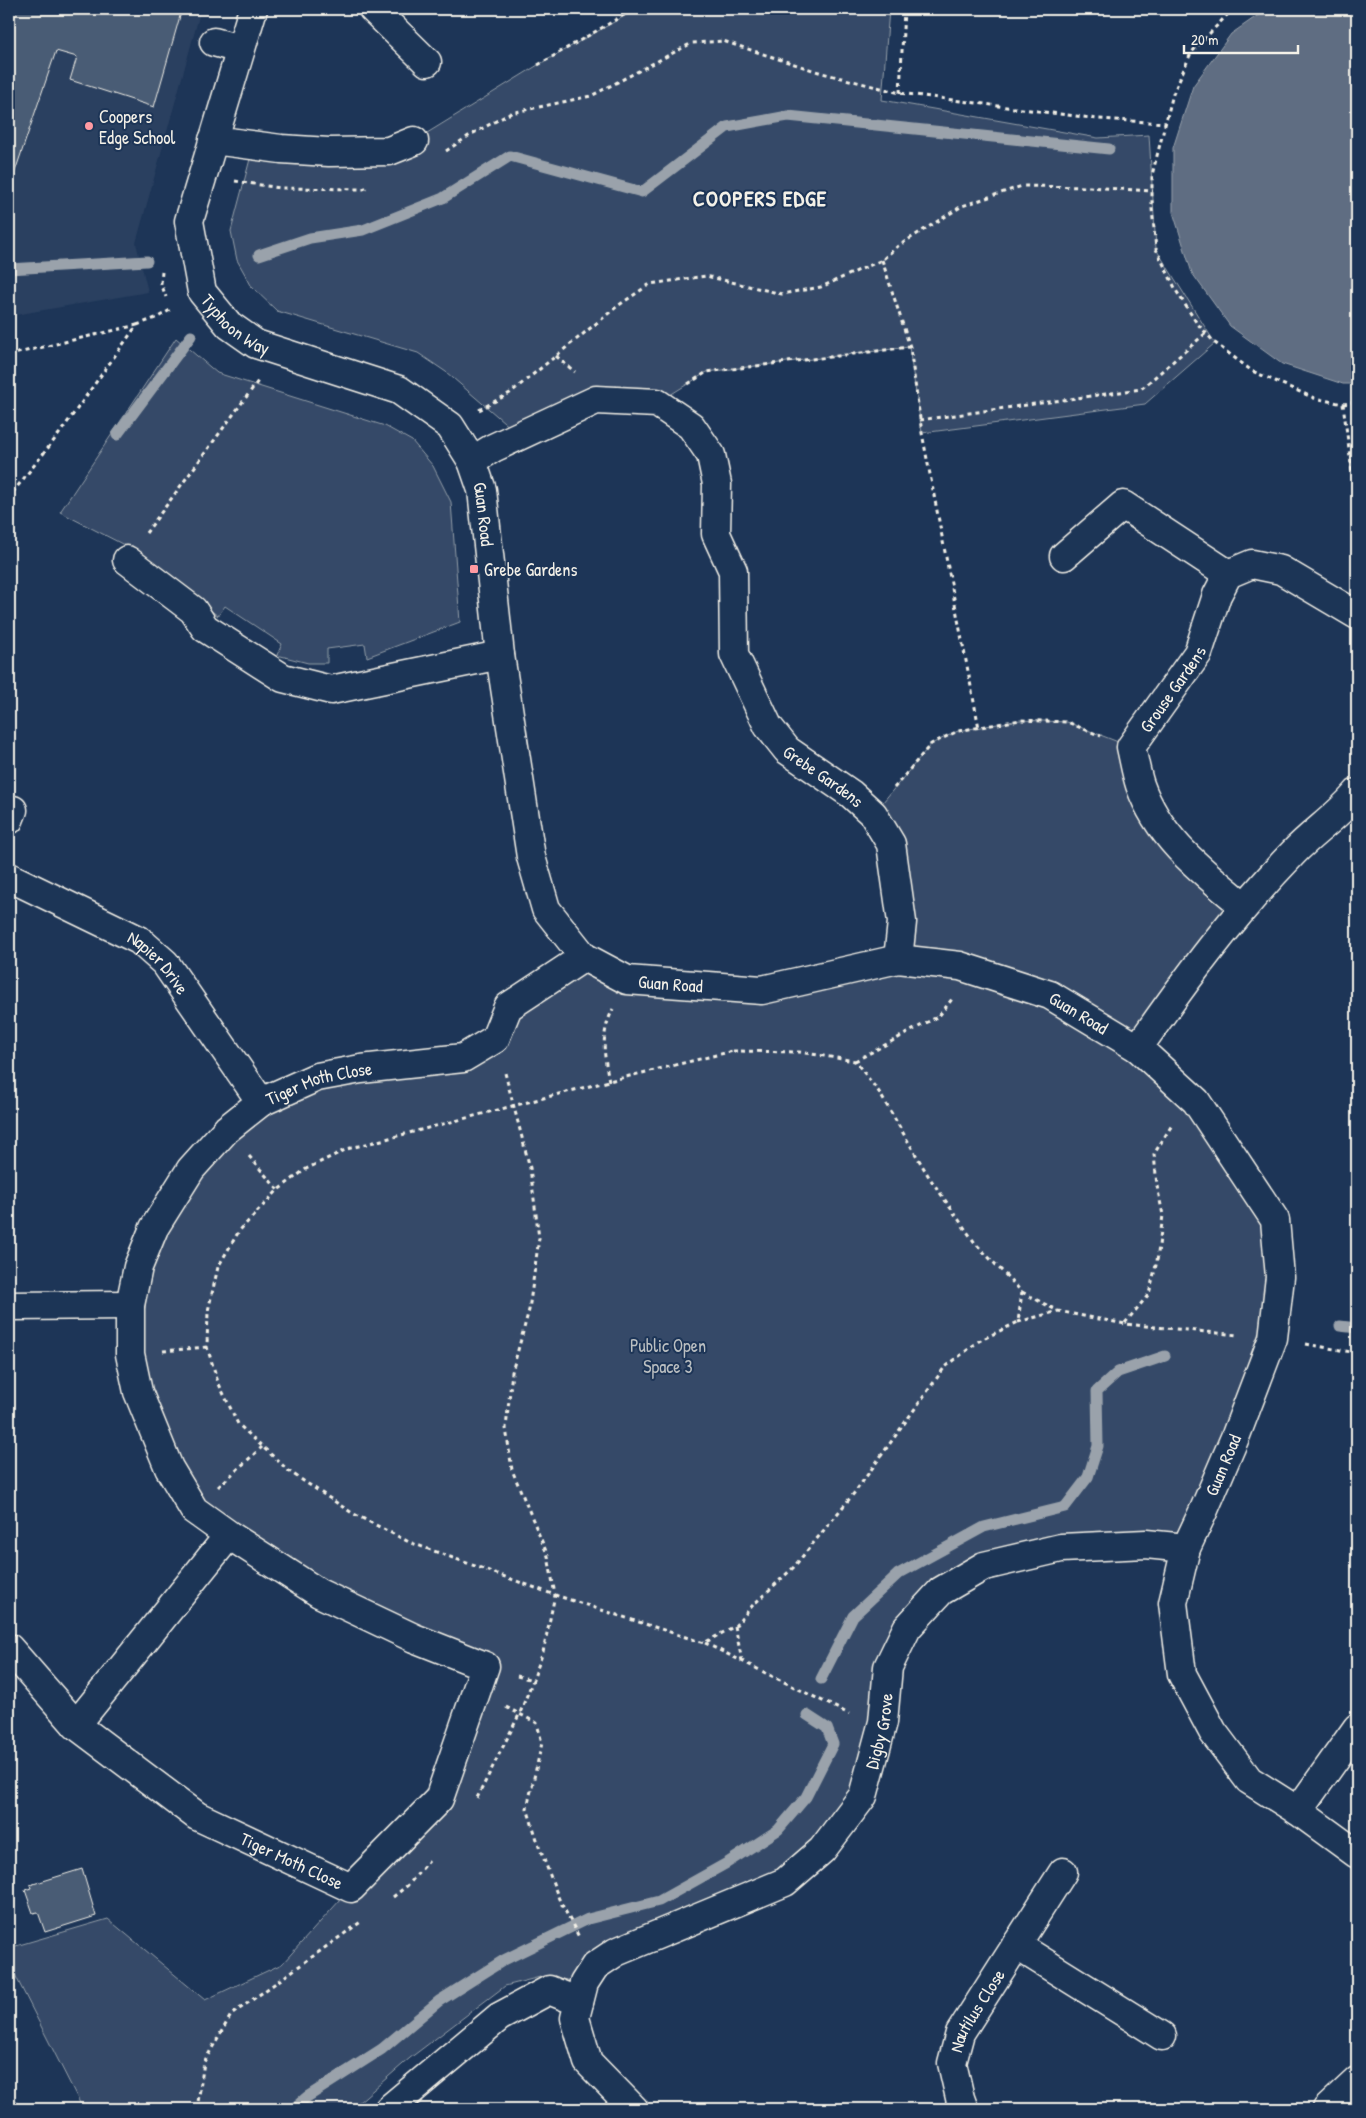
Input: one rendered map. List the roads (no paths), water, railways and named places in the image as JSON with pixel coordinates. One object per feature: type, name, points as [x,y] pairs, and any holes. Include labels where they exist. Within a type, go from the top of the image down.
[{"type":"street","name":"Typhoon Way","points":[[253,9],[189,221],[202,292],[229,324],[256,344],[399,390],[450,426],[472,461]]},
{"type":"street","points":[[373,9],[427,62]]},
{"type":"street","points":[[214,42],[240,50]]},
{"type":"street","points":[[213,140],[281,149],[329,152],[389,151],[414,141]]},
{"type":"street","name":"Grebe Gardens","points":[[472,461],[493,448],[596,400],[657,403],[691,426],[711,455],[717,484],[716,534],[733,571],[734,654],[768,726],[787,750],[851,794],[873,814],[891,844],[902,922],[898,959]]},
{"type":"street","name":"Guan Road","points":[[472,461],[482,490],[500,655],[531,857],[546,909],[584,957],[627,980],[762,990],[898,959],[960,966],[1050,995],[1138,1048],[1196,1102],[1275,1220],[1280,1277],[1273,1338],[1236,1435],[1204,1512],[1186,1548],[1173,1603],[1182,1674],[1213,1732],[1249,1780],[1298,1811],[1357,1854]]},
{"type":"street","points":[[1064,556],[1123,505],[1228,574],[1252,564],[1281,570],[1357,615]]},
{"type":"street","points":[[126,560],[192,610],[205,628],[282,678],[331,690],[500,655]]},
{"type":"street","name":"Grouse Gardens","points":[[1228,574],[1217,595],[1198,653],[1131,747],[1140,786],[1158,823],[1188,859],[1244,906]]},
{"type":"street","points":[[1138,1048],[1185,981],[1244,906],[1294,851],[1323,827],[1357,793]]},
{"type":"street","name":"Napier Drive","points":[[9,877],[139,940],[165,963],[261,1102]]},
{"type":"street","name":"Tiger Moth Close","points":[[76,1725],[197,1816],[351,1888],[439,1799],[486,1666],[414,1638],[319,1593],[194,1510],[169,1468],[138,1392],[130,1354],[130,1305],[138,1267],[154,1228],[190,1169],[227,1129],[261,1102],[317,1077],[360,1069],[462,1058],[495,1039],[508,1007],[584,957]]},
{"type":"street","points":[[9,1306],[130,1305]]},
{"type":"street","points":[[9,1648],[76,1725],[229,1535]]},
{"type":"street","name":"Digby Grove","points":[[582,1992],[594,1966],[616,1952],[785,1882],[822,1850],[863,1796],[883,1722],[888,1667],[907,1628],[941,1591],[984,1566],[1061,1548],[1146,1544],[1186,1548]]},
{"type":"street","points":[[1298,1811],[1357,1728]]},
{"type":"street","name":"Nautilus Close","points":[[964,2109],[952,2064],[960,2033],[1063,1872]]},
{"type":"street","points":[[1016,1945],[1162,2036]]},
{"type":"street","points":[[388,2109],[499,2017],[549,1990],[582,1992],[575,2018],[588,2062],[634,2109]]},
{"type":"street","points":[[1326,2109],[1357,2081]]},
{"type":"waterway","points":[[259,255],[310,238],[363,230],[443,198],[510,156],[642,192],[727,127],[788,116],[1109,149]]},
{"type":"waterway","points":[[9,269],[147,261]]},
{"type":"waterway","points":[[117,435],[191,336]]},
{"type":"waterway","points":[[1340,1326],[1357,1328]]},
{"type":"waterway","points":[[821,1679],[853,1616],[898,1574],[984,1527],[1065,1507],[1088,1477],[1098,1446],[1097,1391],[1118,1372],[1165,1356]]},
{"type":"waterway","points":[[293,2109],[307,2097],[382,2049],[439,2001],[504,1960],[588,1919],[659,1901],[727,1863],[778,1830],[806,1797],[833,1744],[827,1728],[807,1715]]},
{"type":"waterway","points":[[9,2099],[15,2109]]},
{"type":"place","name":"Coopers Edge School","points":[[89,126]]},
{"type":"place","name":"Grebe Gardens","points":[[474,569]]},
{"type":"district","name":"COOPERS EDGE","points":[[760,198]]},
{"type":"park label","name":"Public Open Space 3","points":[[668,1355]]}]
